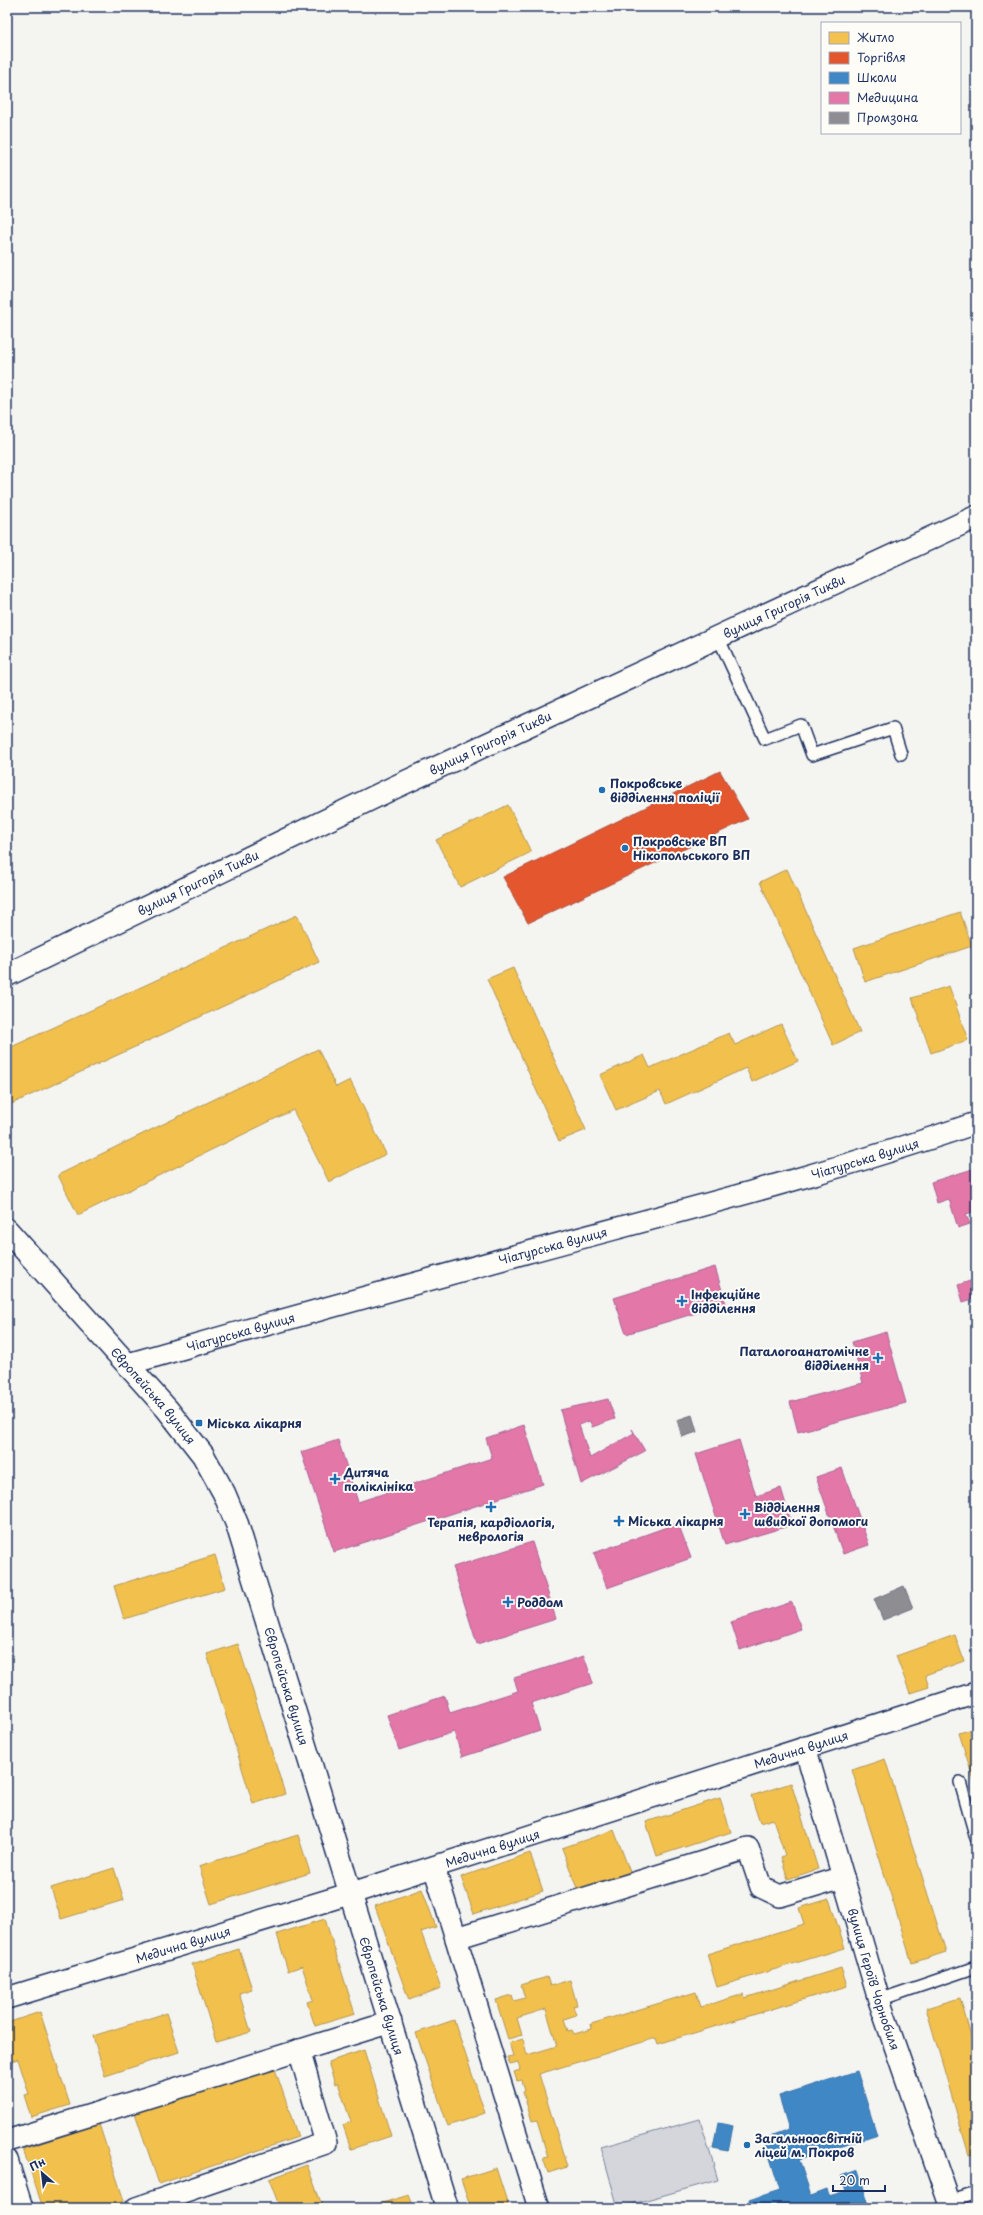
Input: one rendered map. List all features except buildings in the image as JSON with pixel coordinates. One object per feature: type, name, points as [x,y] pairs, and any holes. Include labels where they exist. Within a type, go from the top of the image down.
[{"type":"street","name":"вулиця Григорія Тикви","points":[[7,975],[393,788],[976,517]]},
{"type":"street","name":"Чіатурська вулиця","points":[[128,1364],[484,1264],[746,1194],[894,1151],[976,1123]]},
{"type":"street","name":"Європейська вулиця","points":[[7,1230],[167,1409],[203,1455],[224,1493],[237,1524],[352,1893],[447,2208]]},
{"type":"street","name":"Медична вулиця","points":[[7,1998],[352,1893],[976,1693]]},
{"type":"street","name":"вулиця Героїв Чорнобиля","points":[[805,1747],[879,2000],[950,2205]]},
{"type":"street","points":[[456,1938],[748,1848],[761,1887],[780,1896],[843,1877]]},
{"type":"street","points":[[434,1867],[539,2208]]},
{"type":"street","points":[[7,2141],[391,2022]]},
{"type":"street","points":[[136,2208],[326,2143],[299,2050]]},
{"type":"street","points":[[7,2160],[22,2208]]},
{"type":"lane","points":[[718,637],[765,739],[801,725],[812,755],[893,728],[901,754]]},
{"type":"lane","points":[[960,1782],[976,1838]]},
{"type":"lane","points":[[879,2000],[976,1967]]},
{"type":"lane","points":[[950,2205],[976,2193]]},
{"type":"shaded area","points":[[700,2119],[718,2180],[618,2208],[601,2147]]},
{"type":"place","name":"Покровське відділення поліції","points":[[602,790]]},
{"type":"place","name":"Покровське ВП Нікопольського ВП","points":[[625,848]]},
{"type":"place","name":"Інфекційне відділення","points":[[682,1301]]},
{"type":"place","name":"Паталогоанатомічне відділення","points":[[878,1358]]},
{"type":"place","name":"Міська лікарня","points":[[199,1423]]},
{"type":"place","name":"Дитяча поліклініка","points":[[335,1479]]},
{"type":"place","name":"Терапія, кардіологія, неврологія","points":[[491,1507]]},
{"type":"place","name":"Відділення швидкої допомоги","points":[[745,1514]]},
{"type":"place","name":"Мiська лiкарня","points":[[619,1521]]},
{"type":"place","name":"Роддом","points":[[508,1602]]},
{"type":"place","name":"Загальноосвітній ліцей м. Покров","points":[[747,2145]]}]
